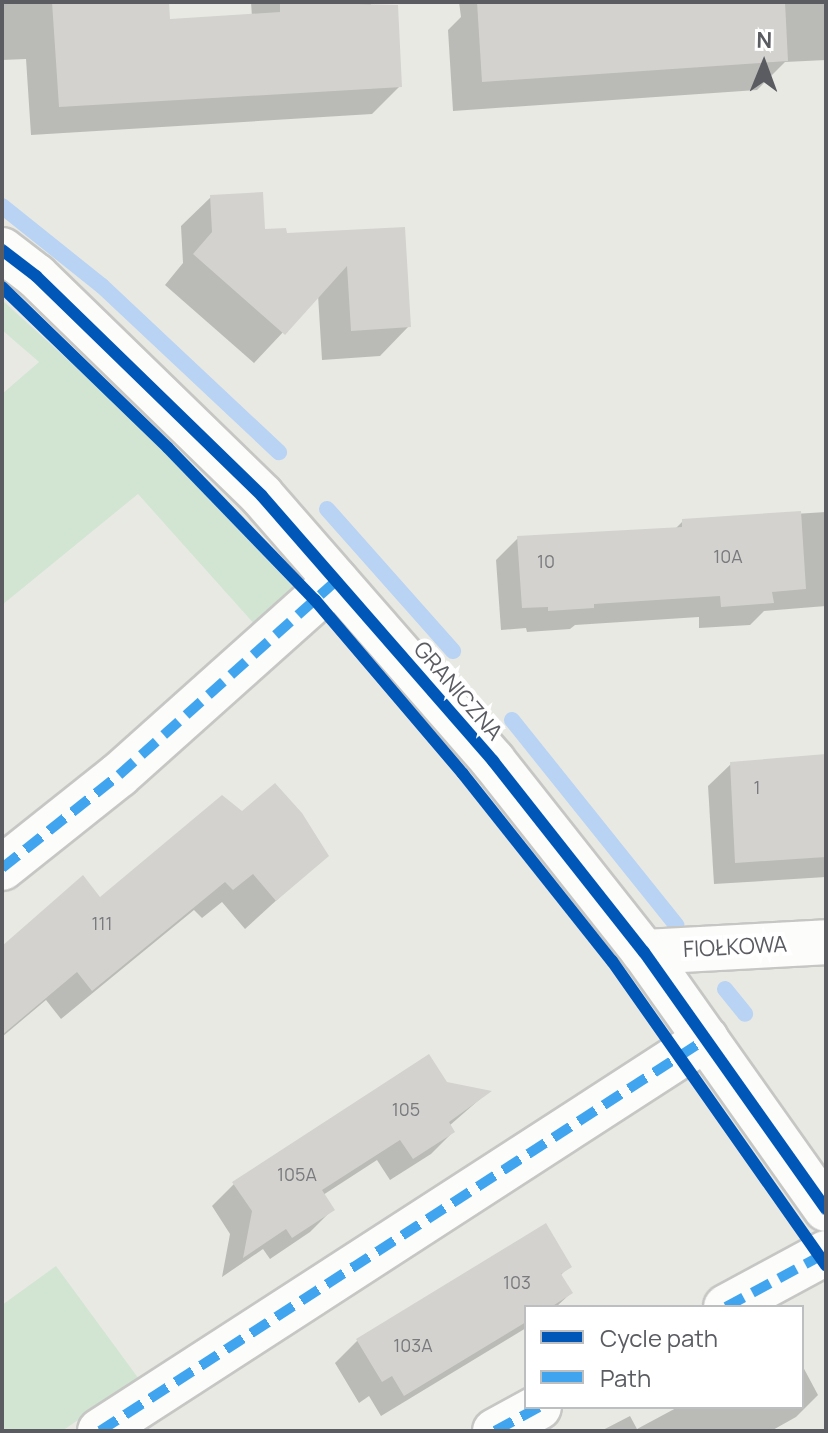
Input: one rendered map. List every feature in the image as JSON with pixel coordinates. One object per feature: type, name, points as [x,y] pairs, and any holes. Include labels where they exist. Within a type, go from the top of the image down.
[{"type":"street","name":"GRANICZNA","points":[[2,250],[36,276],[262,496],[493,761],[644,952],[826,1209]]},
{"type":"street","points":[[2,868],[119,775],[336,581]]},
{"type":"street","name":"FIOŁKOWA","points":[[644,952],[826,942]]},
{"type":"street","points":[[100,1431],[706,1039]]},
{"type":"street","points":[[730,1305],[826,1253]]},
{"type":"street","points":[[495,1431],[535,1409]]},
{"type":"green space","points":[[2,300],[131,417],[320,615],[257,627],[138,494],[2,605],[2,394],[39,362],[2,330]]},
{"type":"green space","points":[[56,1266],[139,1379],[62,1431],[2,1431],[2,1305]]},
{"type":"building","points":[[52,2],[169,2],[170,19],[280,12],[280,2],[398,5],[402,87],[59,107]]},
{"type":"building","points":[[477,2],[785,2],[788,61],[482,82]]},
{"type":"building","points":[[263,192],[265,229],[286,228],[287,233],[405,227],[411,327],[351,331],[347,266],[285,335],[193,254],[212,232],[210,195]]},
{"type":"building","points":[[801,511],[806,589],[772,592],[774,603],[721,607],[720,596],[594,604],[594,608],[548,611],[548,607],[522,608],[517,536],[682,527],[682,519]]},
{"type":"building","points":[[826,754],[826,857],[735,863],[730,762]]},
{"type":"building","points":[[275,783],[302,813],[329,856],[276,901],[253,874],[233,890],[225,882],[92,991],[77,972],[2,1035],[2,946],[83,875],[100,897],[222,795],[242,811]]},
{"type":"building","points":[[429,1054],[447,1082],[492,1091],[449,1122],[455,1132],[413,1159],[400,1140],[322,1190],[335,1210],[292,1238],[286,1229],[243,1258],[252,1211],[232,1182]]},
{"type":"building","points":[[546,1223],[572,1267],[561,1274],[573,1293],[554,1305],[524,1305],[524,1323],[404,1396],[392,1376],[382,1382],[356,1339]]},
{"type":"waterway","points":[[2,206],[102,286],[279,452]]},
{"type":"waterway","points":[[327,509],[453,651]]},
{"type":"waterway","points":[[512,720],[676,925]]},
{"type":"waterway","points":[[725,989],[745,1014]]},
{"type":"marked path","points":[[2,868],[119,775],[336,581]]},
{"type":"marked path","points":[[100,1431],[706,1039]]},
{"type":"marked path","points":[[730,1305],[826,1253]]},
{"type":"marked path","points":[[495,1431],[535,1409]]},
{"type":"cycle path","points":[[2,250],[36,276],[262,496],[493,761],[644,952],[826,1209]]},
{"type":"cycle path","points":[[2,287],[168,448],[315,600],[463,774],[612,961],[826,1265]]}]
